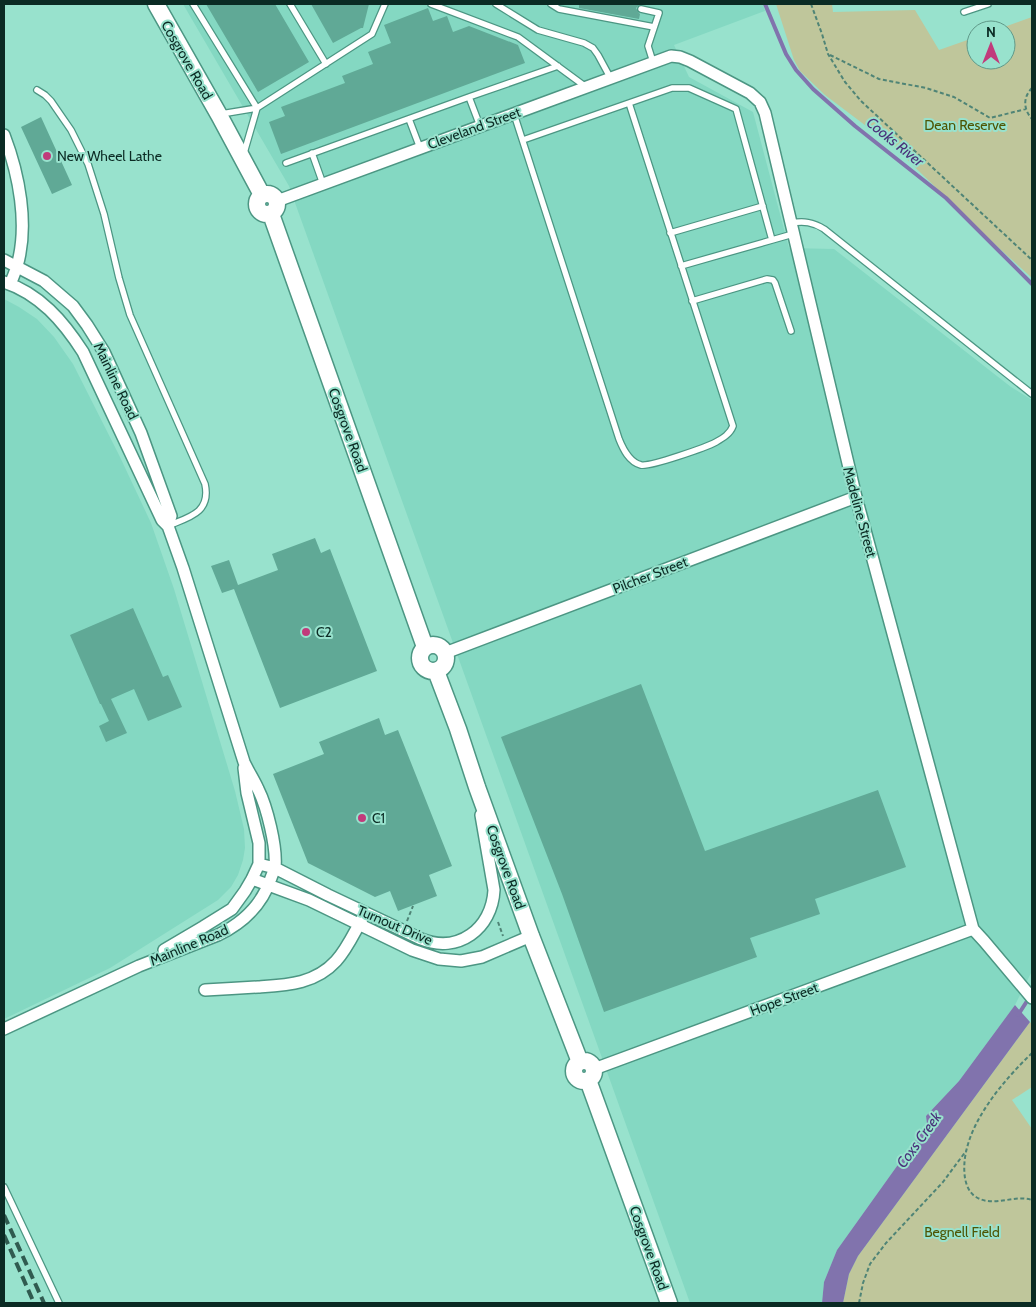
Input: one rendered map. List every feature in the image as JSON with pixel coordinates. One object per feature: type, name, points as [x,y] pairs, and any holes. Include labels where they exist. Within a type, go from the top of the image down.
[{"type":"main road","name":"Cosgrove Road","points":[[156,4],[270,203],[426,647]]},
{"type":"main road","points":[[436,645],[445,653],[445,662],[440,669],[436,671],[428,670],[422,665],[419,657],[426,647],[436,645]]},
{"type":"main road","name":"Cosgrove Road","points":[[436,671],[531,936],[580,1062],[575,1067],[574,1074],[581,1080],[591,1075],[669,1303]]},
{"type":"street","name":"Cleveland Street","points":[[270,203],[671,56]]},
{"type":"street","name":"Madeline Street","points":[[671,56],[690,60],[750,93],[760,102],[856,497],[973,929],[1032,998]]},
{"type":"street","name":"Mainline Road","points":[[4,135],[14,164],[20,199],[21,237],[17,266],[7,283],[33,297],[59,319],[76,340],[162,520],[168,526],[244,762],[259,790],[271,828],[275,868],[260,902],[241,921],[228,930],[139,966],[4,1029]]},
{"type":"street","name":"Mainline Road","points":[[4,260],[44,280],[73,306],[104,352],[141,433],[171,516],[168,526]]},
{"type":"street","name":"Pilcher Street","points":[[445,653],[856,497]]},
{"type":"street","name":"Mainline Road","points":[[139,966],[232,909],[246,891],[259,864],[259,843],[247,793],[244,762]]},
{"type":"street","name":"Turnout Drive","points":[[259,864],[275,868],[421,939],[438,944],[460,940],[474,933],[481,926],[491,910],[494,900],[477,787]]},
{"type":"street","name":"Turnout Drive","points":[[252,879],[309,900],[426,956],[460,961],[482,957],[531,936]]},
{"type":"street","points":[[205,990],[292,984],[315,977],[338,960],[365,913]]},
{"type":"street","name":"Hope Street","points":[[591,1075],[973,929]]},
{"type":"lane","points":[[193,4],[258,108],[243,158]]},
{"type":"lane","points":[[290,4],[326,64]]},
{"type":"lane","points":[[219,114],[258,108],[372,34],[385,4]]},
{"type":"lane","points":[[431,4],[518,37],[587,88]]},
{"type":"lane","points":[[496,4],[538,30],[584,43],[593,48],[611,79]]},
{"type":"lane","points":[[551,4],[559,9],[654,27]]},
{"type":"lane","points":[[964,12],[988,4]]},
{"type":"lane","points":[[640,10],[659,13],[648,46],[654,63]]},
{"type":"lane","points":[[286,163],[558,66]]},
{"type":"lane","points":[[523,140],[672,88],[689,88],[736,109],[772,240]]},
{"type":"lane","points":[[37,90],[44,94],[71,130],[88,164],[102,207],[130,316],[205,484],[206,501],[198,512],[168,526]]},
{"type":"lane","points":[[468,97],[480,126]]},
{"type":"lane","points":[[514,114],[619,439],[631,459],[641,465],[655,463],[715,443],[730,432],[733,426],[629,103]]},
{"type":"lane","points":[[409,119],[420,148]]},
{"type":"lane","points":[[312,154],[323,184]]},
{"type":"lane","points":[[670,233],[763,206]]},
{"type":"lane","points":[[682,266],[772,240],[802,221],[816,223],[1032,394]]},
{"type":"lane","points":[[692,300],[767,279],[773,280],[791,331]]},
{"type":"lane","points":[[4,1187],[59,1303]]},
{"type":"path","points":[[811,4],[828,54],[845,82],[861,101],[1032,260]]},
{"type":"path","points":[[828,54],[879,79],[926,88],[954,98],[990,118],[1026,109]]},
{"type":"path","points":[[1032,88],[1026,97],[1026,109],[1032,119]]},
{"type":"path","points":[[406,923],[413,906]]},
{"type":"path","points":[[494,919],[499,922],[504,940]]},
{"type":"path","points":[[1032,1053],[1005,1081],[986,1106],[967,1149],[964,1168],[966,1184],[974,1196],[984,1201],[996,1202],[1014,1198],[1028,1198],[1032,1200]]},
{"type":"path","points":[[859,1303],[863,1282],[870,1264],[943,1182],[967,1149]]},
{"type":"shaded area","points":[[183,4],[763,4],[765,11],[674,45],[689,77],[753,112],[789,248],[834,249],[1011,387],[1032,400],[1032,971],[1015,1005],[959,1081],[926,1116],[927,1124],[837,1250],[824,1282],[822,1303],[690,1303],[289,186]]},
{"type":"shaded area","points":[[4,299],[37,319],[54,337],[73,364],[151,523],[174,589],[235,791],[244,829],[245,848],[238,875],[231,887],[218,900],[110,968],[4,1019]]},
{"type":"green space","name":"Dean Reserve","points":[[776,4],[832,4],[833,12],[915,10],[939,50],[966,41],[966,70],[1016,70],[1016,23],[1032,17],[1032,278],[894,147],[825,95],[800,71],[794,60]]},
{"type":"green space","name":"Begnell Field","points":[[1030,1022],[1032,1024],[1032,1087],[1012,1100],[1032,1129],[1032,1303],[843,1303],[849,1274],[858,1256]]},
{"type":"water","points":[[1015,1005],[1030,1022],[858,1256],[849,1274],[843,1303],[822,1303],[824,1282],[837,1250],[927,1124],[926,1116],[959,1081]]},
{"type":"building","points":[[206,4],[275,4],[309,62],[258,92]]},
{"type":"building","points":[[311,4],[369,4],[363,28],[333,43]]},
{"type":"building","points":[[579,4],[641,4],[636,8],[640,14],[639,19],[579,8]]},
{"type":"building","points":[[428,8],[433,21],[447,16],[453,32],[469,26],[518,45],[525,63],[281,154],[269,122],[285,116],[281,107],[345,83],[342,76],[373,64],[368,52],[391,43],[384,25]]},
{"type":"building","name":"New Wheel Lathe","points":[[41,117],[72,185],[52,194],[21,127]]},
{"type":"building","name":"C2","points":[[315,538],[321,553],[330,549],[377,671],[280,708],[234,589],[222,593],[211,566],[229,560],[238,585],[278,570],[272,554]]},
{"type":"building","points":[[133,608],[163,677],[168,675],[182,707],[148,721],[134,689],[111,699],[127,733],[106,742],[99,726],[109,721],[70,635]]},
{"type":"building","points":[[641,684],[705,851],[878,790],[906,867],[815,899],[820,914],[750,938],[757,957],[604,1012],[562,894],[501,737]]},
{"type":"building","name":"C1","points":[[379,718],[385,735],[398,730],[452,866],[429,875],[437,896],[398,911],[390,891],[375,897],[308,863],[273,774],[324,754],[319,742]]},
{"type":"waterway","name":"Cooks River","points":[[765,4],[786,54],[796,70],[813,89],[855,126],[946,198],[1032,284]]},
{"type":"waterway","name":"Coxs Creek","points":[[1018,1015],[1029,998]]},
{"type":"railway","points":[[4,1215],[44,1303]]},
{"type":"railway","points":[[4,1235],[34,1303]]},
{"type":"place","name":"New Wheel Lathe","points":[[47,156]]},
{"type":"place","name":"C2","points":[[306,632]]},
{"type":"place","name":"C1","points":[[362,818]]}]
